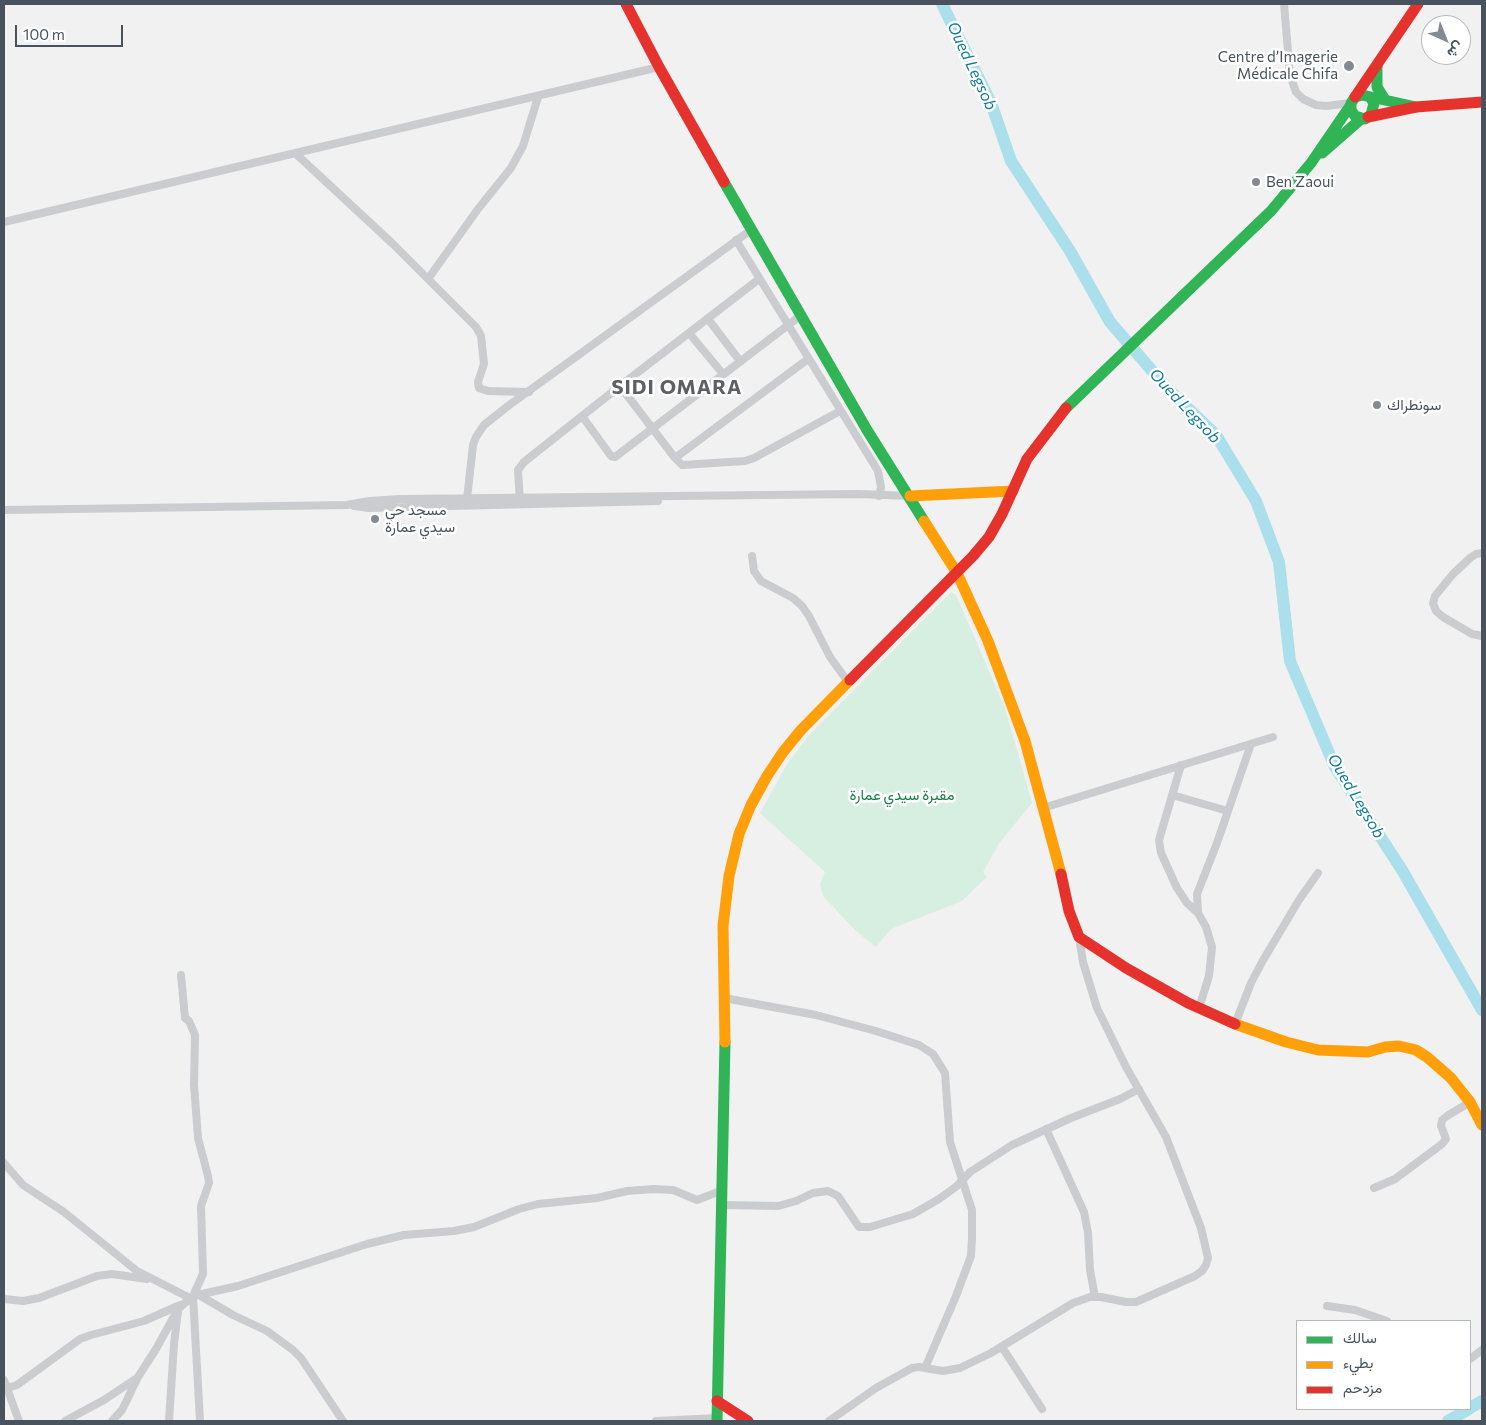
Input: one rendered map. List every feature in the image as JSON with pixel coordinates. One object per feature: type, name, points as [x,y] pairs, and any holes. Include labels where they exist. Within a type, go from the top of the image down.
[{"type":"main road","points":[[626,4],[659,67],[800,316],[867,430],[910,496],[956,573],[988,641],[1025,741],[1069,911],[1079,937],[1156,986],[1199,1008],[1235,1024],[1286,1042],[1318,1050],[1352,1053],[1399,1046],[1416,1050],[1452,1078],[1470,1102],[1482,1125]]},
{"type":"main road","points":[[717,1420],[725,1061],[723,926],[725,901],[739,834],[751,805],[783,752],[801,730],[989,537],[1027,460],[1043,436],[1082,392],[1250,232],[1311,162],[1418,4]]},
{"type":"main road","points":[[1377,64],[1377,87],[1384,100]]},
{"type":"main road","points":[[1352,102],[1362,95],[1416,107]]},
{"type":"main road","points":[[1311,162],[1371,115],[1374,108],[1370,97]]},
{"type":"main road","points":[[1352,102],[1352,113],[1365,118],[1416,107],[1482,102]]},
{"type":"main road","points":[[910,496],[1013,491]]},
{"type":"main road","points":[[717,1400],[748,1421]]},
{"type":"street","points":[[1284,4],[1290,75],[1296,92],[1303,99],[1316,105],[1326,106],[1352,102]]},
{"type":"street","points":[[4,222],[659,67]]},
{"type":"street","points":[[428,279],[511,168],[523,146],[538,97]]},
{"type":"street","points":[[295,153],[471,322],[481,336],[484,364],[478,382],[479,388],[488,391],[529,392]]},
{"type":"street","points":[[467,498],[473,445],[476,437],[489,421],[751,230]]},
{"type":"street","points":[[736,240],[878,471],[881,487],[879,496]]},
{"type":"street","points":[[520,501],[518,474],[520,467],[620,386],[759,279]]},
{"type":"street","points":[[582,416],[613,457],[800,316]]},
{"type":"street","points":[[708,319],[740,361]]},
{"type":"street","points":[[689,333],[723,374]]},
{"type":"street","points":[[675,458],[808,359]]},
{"type":"street","points":[[620,386],[682,465],[745,461],[760,455],[840,411]]},
{"type":"street","points":[[856,437],[867,430]]},
{"type":"street","points":[[878,471],[891,468]]},
{"type":"street","points":[[4,510],[347,505],[370,508],[520,501],[859,494],[910,496]]},
{"type":"street","points":[[347,505],[400,499],[467,498],[520,501]]},
{"type":"street","points":[[1482,553],[1470,558],[1453,574],[1435,596],[1433,602],[1436,611],[1450,622],[1472,634],[1482,636]]},
{"type":"street","points":[[752,556],[754,571],[761,581],[794,598],[802,606],[830,657],[848,682]]},
{"type":"street","points":[[1043,808],[1273,737]]},
{"type":"street","points":[[1198,913],[1197,894],[1251,744]]},
{"type":"street","points":[[1181,765],[1159,840],[1161,852],[1176,888],[1187,903],[1198,913],[1206,927],[1212,947],[1209,976],[1199,1008]]},
{"type":"street","points":[[1172,795],[1228,811]]},
{"type":"street","points":[[1235,1024],[1251,983],[1262,962],[1299,900],[1318,873]]},
{"type":"street","points":[[829,1421],[876,1388],[912,1368],[943,1371],[960,1368],[1002,1347],[1073,1303],[1090,1297],[1136,1302],[1196,1276],[1202,1271],[1208,1258],[1201,1228],[1166,1137],[1111,1038],[1097,1008],[1083,962],[1079,937]]},
{"type":"street","points":[[112,1421],[122,1410],[138,1377],[189,1300],[203,1274],[201,1206],[209,1183],[198,1138],[194,1085],[195,1035],[189,1021],[185,1018],[181,975]]},
{"type":"street","points":[[724,998],[816,1015],[876,1031],[919,1046],[933,1054],[945,1073],[950,1142],[973,1218],[970,1256],[956,1296],[925,1368]]},
{"type":"street","points":[[722,1205],[778,1206],[796,1201],[813,1192],[828,1191],[838,1196],[856,1224],[862,1228],[913,1214],[939,1199],[962,1181],[970,1172],[1012,1145],[1139,1089]]},
{"type":"street","points":[[1374,1188],[1395,1179],[1442,1144],[1446,1139],[1441,1126],[1442,1120],[1470,1102]]},
{"type":"street","points":[[1046,1129],[1084,1212],[1095,1297]]},
{"type":"street","points":[[4,1163],[23,1185],[64,1212],[137,1271],[189,1300],[232,1315],[267,1331],[293,1350],[301,1358],[343,1421]]},
{"type":"street","points":[[19,1421],[5,1385],[18,1385],[80,1339],[144,1321],[189,1300],[367,1244],[404,1235],[474,1228],[519,1209],[538,1204],[597,1198],[627,1191],[654,1189],[673,1190],[697,1200],[723,1190]]},
{"type":"street","points":[[4,1299],[23,1301],[39,1298],[97,1276],[112,1274],[154,1280]]},
{"type":"street","points":[[169,1421],[174,1344],[189,1300]]},
{"type":"street","points":[[189,1300],[200,1421]]},
{"type":"street","points":[[1328,1306],[1354,1310],[1384,1320]]},
{"type":"street","points":[[1002,1347],[1042,1409]]},
{"type":"street","points":[[1471,1358],[1482,1350]]},
{"type":"street","points":[[65,1421],[104,1400],[138,1377]]},
{"type":"street","points":[[656,1421],[717,1420]]},
{"type":"green space","name":"مقبرة سيدي عمارة","points":[[951,592],[956,595],[1005,708],[1032,803],[1000,842],[983,872],[987,877],[962,901],[891,929],[876,947],[855,930],[823,896],[820,884],[825,872],[760,813],[786,766],[807,737]]},
{"type":"waterway","name":"Oued Legsob","points":[[942,4],[991,103],[1011,161],[1070,251],[1110,322],[1167,388],[1216,435],[1256,501],[1279,562],[1290,661],[1335,767],[1402,870],[1482,1010]]},
{"type":"waterway","name":"Oued Legsob","points":[[1471,1407],[1482,1401]]},
{"type":"waterway","name":"Oued Legsob","points":[[1448,1421],[1467,1410]]},
{"type":"traffic: fast","points":[[1377,66],[1377,87],[1385,100]]},
{"type":"traffic: fast","points":[[1370,97],[1374,103],[1371,115],[1365,119],[1355,116],[1351,110],[1351,103],[1355,97],[1362,95],[1416,107]]},
{"type":"traffic: fast","points":[[1066,408],[1271,211],[1311,163],[1350,106]]},
{"type":"traffic: fast","points":[[1322,153],[1361,119]]},
{"type":"traffic: fast","points":[[724,182],[867,430],[924,521]]},
{"type":"traffic: fast","points":[[717,1421],[725,1042]]},
{"type":"traffic: slow","points":[[910,496],[1013,491]]},
{"type":"traffic: slow","points":[[924,521],[957,573],[988,641],[1025,741],[1061,874]]},
{"type":"traffic: slow","points":[[725,1042],[723,926],[729,876],[739,834],[751,805],[783,752],[801,730],[850,680]]},
{"type":"traffic: slow","points":[[1235,1024],[1286,1042],[1318,1050],[1368,1052],[1385,1047],[1399,1046],[1416,1050],[1451,1078],[1470,1102],[1482,1125]]},
{"type":"traffic: jam","points":[[626,4],[724,182]]},
{"type":"traffic: jam","points":[[1355,97],[1418,4]]},
{"type":"traffic: jam","points":[[1368,117],[1416,107],[1482,102]]},
{"type":"traffic: jam","points":[[850,680],[973,556],[989,537],[1002,514],[1027,459],[1066,408]]},
{"type":"traffic: jam","points":[[1061,874],[1069,911],[1079,937],[1126,968],[1188,1003],[1235,1024]]},
{"type":"traffic: jam","points":[[717,1401],[748,1421]]},
{"type":"place","name":"Centre d’Imagerie Médicale Chifa","points":[[1349,66]]},
{"type":"place","name":"Ben Zaoui","points":[[1256,182]]},
{"type":"place","name":"سونطراك","points":[[1377,405]]},
{"type":"place","name":"مسجد حي سيدي عمارة","points":[[375,519]]},
{"type":"district","name":"SIDI OMARA","points":[[677,387]]}]
